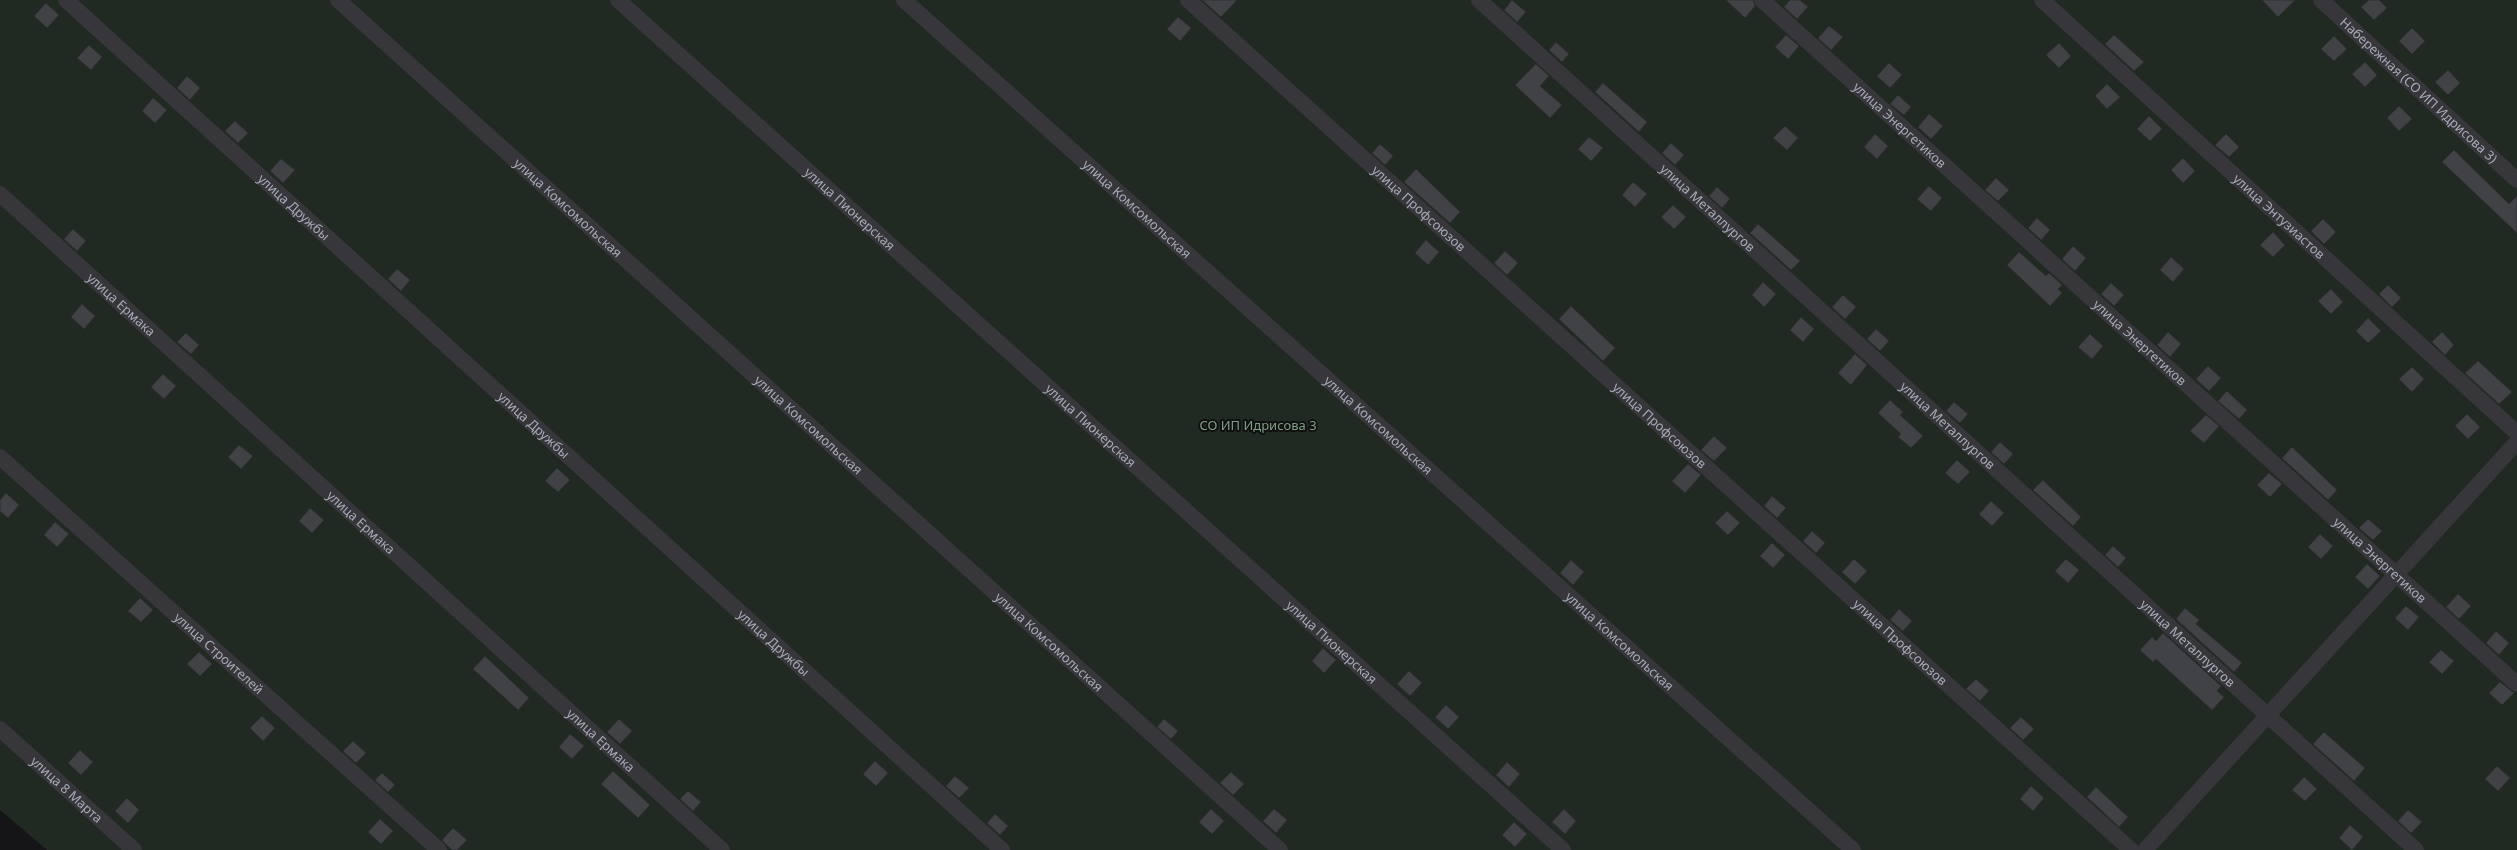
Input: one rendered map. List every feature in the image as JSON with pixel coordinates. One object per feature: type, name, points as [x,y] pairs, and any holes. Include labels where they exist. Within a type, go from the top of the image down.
[{"type":"street","name":"улица Дружбы","points":[[66,0],[1002,850]]},
{"type":"street","name":"улица Комсомольская","points":[[338,0],[1280,850]]},
{"type":"street","name":"улица Пионерская","points":[[618,0],[1563,850]]},
{"type":"street","name":"улица Комсомольская","points":[[904,0],[1853,850]]},
{"type":"street","name":"улица Профсоюзов","points":[[1188,0],[2131,850]]},
{"type":"street","name":"улица Металлургов","points":[[1479,0],[2416,850]]},
{"type":"street","name":"улица Энергетиков","points":[[1762,0],[2517,684]]},
{"type":"street","name":"улица Энтузиастов","points":[[2042,0],[2517,433]]},
{"type":"street","name":"Набережная (СО ИП Идрисова 3)","points":[[2321,0],[2517,180]]},
{"type":"street","name":"улица Ермака","points":[[0,194],[722,850]]},
{"type":"street","points":[[2145,850],[2517,442]]},
{"type":"street","name":"улица Строителей","points":[[0,457],[439,850]]},
{"type":"street","name":"улица 8 Марта","points":[[0,729],[134,850]]},
{"type":"green space","name":"СО ИП Идрисова 3","points":[[0,0],[2517,0],[2517,850],[47,850],[0,810]]},
{"type":"building","points":[[1202,0],[1237,0],[1221,17]]},
{"type":"building","points":[[1512,0],[1526,12],[1517,22],[1504,10]]},
{"type":"building","points":[[1726,0],[1753,0],[1755,6],[1745,18]]},
{"type":"building","points":[[1790,0],[1800,0],[1808,7],[1797,19],[1784,7]]},
{"type":"building","points":[[2262,0],[2295,0],[2278,17]]},
{"type":"building","points":[[2369,0],[2379,0],[2387,8],[2374,20],[2361,7]]},
{"type":"building","points":[[46,3],[59,15],[47,28],[34,16]]},
{"type":"building","points":[[1178,17],[1191,28],[1180,41],[1167,29]]},
{"type":"building","points":[[1829,26],[1843,37],[1831,50],[1818,38]]},
{"type":"building","points":[[2412,28],[2425,41],[2412,54],[2399,41]]},
{"type":"building","points":[[1786,35],[1799,46],[1788,59],[1775,47]]},
{"type":"building","points":[[2114,35],[2144,62],[2134,71],[2105,44]]},
{"type":"building","points":[[2334,36],[2347,49],[2334,61],[2321,49]]},
{"type":"building","points":[[1556,42],[1569,54],[1562,62],[1549,50]]},
{"type":"building","points":[[2059,43],[2071,56],[2059,68],[2046,55]]},
{"type":"building","points":[[89,45],[102,57],[91,70],[77,58]]},
{"type":"building","points":[[2365,62],[2377,75],[2365,87],[2352,74]]},
{"type":"building","points":[[1889,63],[1902,75],[1890,88],[1877,76]]},
{"type":"building","points":[[1536,64],[1549,76],[1540,86],[1562,105],[1550,118],[1515,85]]},
{"type":"building","points":[[2448,70],[2460,83],[2448,95],[2435,82]]},
{"type":"building","points":[[187,76],[200,88],[190,100],[177,88]]},
{"type":"building","points":[[1603,83],[1647,122],[1639,132],[1595,92]]},
{"type":"building","points":[[2107,84],[2120,97],[2107,109],[2095,96]]},
{"type":"building","points":[[1898,95],[1911,107],[1904,115],[1890,104]]},
{"type":"building","points":[[153,98],[167,110],[155,123],[142,111]]},
{"type":"building","points":[[2399,106],[2412,119],[2399,131],[2387,118]]},
{"type":"building","points":[[1929,114],[1943,126],[1931,139],[1918,127]]},
{"type":"building","points":[[2149,116],[2162,129],[2150,141],[2137,129]]},
{"type":"building","points":[[235,121],[248,133],[238,143],[225,131]]},
{"type":"building","points":[[1785,126],[1798,138],[1787,150],[1773,138]]},
{"type":"building","points":[[1875,134],[1888,146],[1877,159],[1864,147]]},
{"type":"building","points":[[2226,134],[2239,147],[2229,157],[2215,145]]},
{"type":"building","points":[[1589,137],[1603,148],[1591,161],[1578,149]]},
{"type":"building","points":[[1671,143],[1684,155],[1675,165],[1662,153]]},
{"type":"building","points":[[1380,144],[1393,156],[1385,165],[1372,153]]},
{"type":"building","points":[[2454,150],[2509,204],[2517,196],[2517,233],[2442,162]]},
{"type":"building","points":[[2183,158],[2195,171],[2183,183],[2171,170]]},
{"type":"building","points":[[281,159],[295,170],[283,183],[270,171]]},
{"type":"building","points":[[1416,169],[1460,212],[1450,223],[1404,182]]},
{"type":"building","points":[[1996,178],[2009,190],[1998,201],[1985,190]]},
{"type":"building","points":[[1633,182],[1647,194],[1635,207],[1622,195]]},
{"type":"building","points":[[1929,186],[1942,198],[1931,211],[1917,199]]},
{"type":"building","points":[[1717,187],[1730,199],[1722,208],[1709,196]]},
{"type":"building","points":[[1673,205],[1686,217],[1674,229],[1661,217]]},
{"type":"building","points":[[2037,218],[2050,230],[2041,240],[2028,228]]},
{"type":"building","points":[[2323,219],[2336,232],[2324,244],[2311,231]]},
{"type":"building","points":[[1758,224],[1800,261],[1791,270],[1750,233]]},
{"type":"building","points":[[73,229],[86,241],[77,251],[64,239]]},
{"type":"building","points":[[2273,232],[2285,245],[2273,257],[2260,245]]},
{"type":"building","points":[[1426,240],[1439,252],[1428,265],[1415,253]]},
{"type":"building","points":[[2073,246],[2086,258],[2075,271],[2062,259]]},
{"type":"building","points":[[1505,251],[1518,263],[1507,275],[1494,263]]},
{"type":"building","points":[[2019,252],[2046,276],[2049,273],[2062,285],[2058,289],[2062,293],[2050,306],[2007,265]]},
{"type":"building","points":[[2171,257],[2184,269],[2173,282],[2160,270]]},
{"type":"building","points":[[397,269],[410,280],[401,291],[388,279]]},
{"type":"building","points":[[1763,282],[1776,294],[1764,307],[1752,295]]},
{"type":"building","points":[[2111,283],[2124,295],[2114,306],[2101,294]]},
{"type":"building","points":[[2388,285],[2401,298],[2392,307],[2379,294]]},
{"type":"building","points":[[2331,289],[2343,302],[2331,314],[2318,301]]},
{"type":"building","points":[[1843,295],[1856,307],[1845,319],[1832,307]]},
{"type":"building","points":[[82,304],[95,316],[84,329],[71,317]]},
{"type":"building","points":[[1571,306],[1615,348],[1603,361],[1559,319]]},
{"type":"building","points":[[1801,317],[1814,329],[1803,342],[1790,330]]},
{"type":"building","points":[[2368,318],[2381,331],[2368,343],[2356,331]]},
{"type":"building","points":[[1876,329],[1889,341],[1880,351],[1867,339]]},
{"type":"building","points":[[2168,332],[2181,344],[2170,357],[2157,345]]},
{"type":"building","points":[[2442,332],[2454,345],[2445,355],[2432,342]]},
{"type":"building","points":[[186,333],[199,345],[191,354],[177,342]]},
{"type":"building","points":[[2090,334],[2103,346],[2092,359],[2078,347]]},
{"type":"building","points":[[1855,354],[1867,365],[1851,385],[1838,373]]},
{"type":"building","points":[[2478,361],[2512,392],[2499,404],[2465,373]]},
{"type":"building","points":[[2208,366],[2221,378],[2209,391],[2196,379]]},
{"type":"building","points":[[2412,367],[2424,379],[2412,392],[2399,379]]},
{"type":"building","points":[[163,374],[176,386],[164,399],[151,387]]},
{"type":"building","points":[[2227,391],[2247,410],[2239,419],[2218,401]]},
{"type":"building","points":[[1890,400],[1903,412],[1900,415],[1923,436],[1911,448],[1898,437],[1901,434],[1878,413]]},
{"type":"building","points":[[1954,402],[1968,414],[1960,423],[1946,411]]},
{"type":"building","points":[[2467,414],[2480,427],[2468,439],[2455,426]]},
{"type":"building","points":[[2206,415],[2219,426],[2204,443],[2190,431]]},
{"type":"building","points":[[1714,436],[1727,448],[1714,461],[1701,450]]},
{"type":"building","points":[[2000,442],[2013,454],[2004,464],[1991,452]]},
{"type":"building","points":[[239,445],[253,456],[241,469],[228,457]]},
{"type":"building","points":[[2292,447],[2337,490],[2328,500],[2282,458]]},
{"type":"building","points":[[1957,460],[1970,472],[1958,484],[1945,473]]},
{"type":"building","points":[[1688,464],[1701,475],[1685,493],[1672,481]]},
{"type":"building","points":[[557,468],[570,480],[558,492],[545,481]]},
{"type":"building","points":[[2269,473],[2282,484],[2270,497],[2257,485]]},
{"type":"building","points":[[2043,480],[2081,517],[2073,526],[2033,490]]},
{"type":"building","points":[[6,493],[19,505],[8,518],[0,511],[0,500]]},
{"type":"building","points":[[1772,496],[1786,508],[1777,518],[1764,506]]},
{"type":"building","points":[[1991,501],[2004,513],[1992,526],[1979,514]]},
{"type":"building","points":[[310,508],[324,520],[312,533],[299,521]]},
{"type":"building","points":[[1727,511],[1740,523],[1728,535],[1715,523]]},
{"type":"building","points":[[2368,519],[2382,531],[2373,540],[2359,528]]},
{"type":"building","points":[[55,522],[69,534],[57,547],[44,535]]},
{"type":"building","points":[[1812,531],[1825,543],[1816,553],[1803,541]]},
{"type":"building","points":[[2320,534],[2333,546],[2321,559],[2308,547]]},
{"type":"building","points":[[1772,543],[1785,555],[1773,568],[1760,556]]},
{"type":"building","points":[[2113,546],[2126,558],[2118,567],[2105,555]]},
{"type":"building","points":[[1854,559],[1867,571],[1855,584],[1842,572]]},
{"type":"building","points":[[2066,559],[2079,570],[2068,583],[2055,571]]},
{"type":"building","points":[[1571,560],[1584,572],[1573,585],[1560,573]]},
{"type":"building","points":[[2367,564],[2380,576],[2368,589],[2355,577]]},
{"type":"building","points":[[2458,594],[2471,606],[2459,619],[2446,607]]},
{"type":"building","points":[[140,598],[153,610],[141,622],[128,611]]},
{"type":"building","points":[[2406,606],[2419,617],[2408,630],[2395,618]]},
{"type":"building","points":[[2185,608],[2199,620],[2196,624],[2242,663],[2234,672],[2176,619]]},
{"type":"building","points":[[1899,609],[1912,621],[1903,631],[1890,620]]},
{"type":"building","points":[[2496,631],[2509,643],[2499,655],[2486,643]]},
{"type":"building","points":[[2163,633],[2221,686],[2217,691],[2224,697],[2212,710],[2156,659],[2153,662],[2140,650],[2152,637],[2156,641]]},
{"type":"building","points":[[1323,648],[1336,660],[1324,673],[1312,661]]},
{"type":"building","points":[[2441,650],[2454,661],[2442,674],[2429,662]]},
{"type":"building","points":[[199,652],[212,664],[200,676],[187,664]]},
{"type":"building","points":[[485,656],[529,698],[518,710],[473,669]]},
{"type":"building","points":[[1409,671],[1422,683],[1410,696],[1397,684]]},
{"type":"building","points":[[1976,679],[1989,691],[1980,701],[1966,689]]},
{"type":"building","points":[[2500,682],[2514,693],[2502,705],[2489,693]]},
{"type":"building","points":[[1446,705],[1459,717],[1448,729],[1435,717]]},
{"type":"building","points":[[262,716],[275,728],[263,741],[250,728]]},
{"type":"building","points":[[2021,717],[2034,729],[2023,740],[2010,728]]},
{"type":"building","points":[[619,719],[632,731],[620,744],[607,732]]},
{"type":"building","points":[[1164,719],[1178,731],[1171,739],[1157,727]]},
{"type":"building","points":[[2324,732],[2365,768],[2354,781],[2313,744]]},
{"type":"building","points":[[570,734],[584,746],[572,759],[559,747]]},
{"type":"building","points":[[353,741],[366,753],[356,763],[343,751]]},
{"type":"building","points":[[80,750],[93,762],[81,775],[68,763]]},
{"type":"building","points":[[875,761],[888,773],[876,786],[863,774]]},
{"type":"building","points":[[1507,762],[1520,774],[1509,787],[1496,775]]},
{"type":"building","points":[[2497,766],[2510,778],[2498,791],[2485,779]]},
{"type":"building","points":[[613,771],[650,805],[638,818],[601,784]]},
{"type":"building","points":[[1231,772],[1244,784],[1233,795],[1220,783]]},
{"type":"building","points":[[382,773],[395,785],[388,792],[375,780]]},
{"type":"building","points":[[955,776],[969,788],[959,798],[946,786]]},
{"type":"building","points":[[2304,777],[2317,789],[2305,801],[2292,790]]},
{"type":"building","points":[[2031,786],[2044,798],[2033,811],[2020,799]]},
{"type":"building","points":[[2096,787],[2128,817],[2119,827],[2087,797]]},
{"type":"building","points":[[688,791],[701,802],[693,811],[680,799]]},
{"type":"building","points":[[127,798],[139,810],[128,823],[115,811]]},
{"type":"building","points":[[1211,809],[1224,821],[1212,834],[1199,822]]},
{"type":"building","points":[[1274,809],[1287,820],[1276,833],[1263,821]]},
{"type":"building","points":[[1564,809],[1576,821],[1565,834],[1552,822]]},
{"type":"building","points":[[2408,810],[2422,822],[2411,833],[2398,821]]},
{"type":"building","points":[[995,814],[1008,826],[1000,835],[987,823]]},
{"type":"building","points":[[380,819],[393,831],[381,844],[368,832]]},
{"type":"building","points":[[1514,822],[1527,834],[1515,847],[1502,835]]},
{"type":"building","points":[[2350,825],[2363,837],[2352,850],[2339,838]]},
{"type":"building","points":[[453,828],[467,840],[457,850],[452,850],[442,840]]}]
